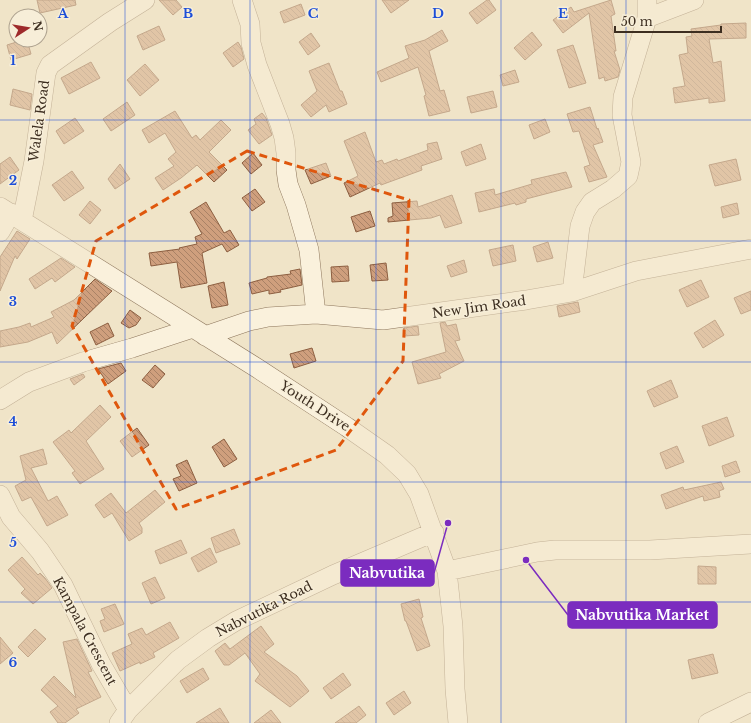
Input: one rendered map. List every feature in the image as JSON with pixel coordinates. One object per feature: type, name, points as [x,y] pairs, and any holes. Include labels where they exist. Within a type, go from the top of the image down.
[{"type":"street","name":"Walela Road","points":[[11,214],[34,161],[44,84],[50,65],[145,0]]},
{"type":"street","points":[[242,0],[250,24],[251,43],[257,65],[284,138],[288,184],[296,205],[308,250],[316,314]]},
{"type":"street","points":[[572,292],[580,226],[585,212],[592,202],[613,189],[628,176],[631,162],[622,115],[623,97],[647,9],[694,0]]},
{"type":"street","points":[[0,232],[11,214]]},
{"type":"street","name":"Youth Drive","points":[[11,214],[303,398],[387,455],[407,474],[419,494],[447,571],[453,626],[455,689],[458,723]]},
{"type":"street","name":"New Jim Road","points":[[0,400],[29,382],[83,362],[132,348],[268,317],[316,314],[383,320],[526,300],[572,292],[636,271],[751,249]]},
{"type":"street","name":"Kampala Crescent","points":[[0,495],[11,517],[40,551],[63,585],[124,716]]},
{"type":"street","name":"Nabvutika Road","points":[[124,716],[178,660],[208,638],[236,621],[333,575],[434,532]]},
{"type":"street","points":[[447,571],[537,552],[555,550],[650,550],[751,544]]},
{"type":"street","points":[[708,723],[751,702]]},
{"type":"highlighted area","points":[[247,151],[409,200],[403,361],[336,450],[176,509],[72,326],[96,241]]},
{"type":"building","points":[[37,0],[75,0],[76,5],[48,11],[48,8],[39,8]]},
{"type":"building","points":[[159,0],[176,0],[182,7],[173,15]]},
{"type":"building","points":[[382,0],[409,0],[391,13]]},
{"type":"building","points":[[489,0],[496,10],[477,24],[469,13]]},
{"type":"building","points":[[611,0],[615,14],[611,16],[616,51],[614,51],[620,70],[618,77],[605,81],[604,77],[599,79],[589,13],[563,33],[553,20],[571,7],[574,12]]},
{"type":"building","points":[[301,4],[305,15],[284,23],[280,12]]},
{"type":"building","points":[[746,23],[746,38],[709,39],[713,63],[721,61],[725,101],[709,103],[709,98],[675,103],[673,88],[685,86],[679,55],[688,53],[686,37],[692,36],[691,29],[721,24]]},
{"type":"building","points":[[159,26],[165,40],[143,50],[137,36]]},
{"type":"building","points":[[442,30],[448,41],[429,51],[440,91],[444,90],[450,111],[429,116],[424,96],[426,95],[418,67],[381,82],[377,72],[409,58],[405,46],[425,40]]},
{"type":"building","points":[[532,32],[542,45],[525,60],[514,48]]},
{"type":"building","points":[[311,33],[320,46],[308,55],[299,42]]},
{"type":"building","points":[[238,42],[244,59],[233,67],[223,53]]},
{"type":"building","points":[[7,45],[8,48],[29,48],[31,54],[11,60]]},
{"type":"building","points":[[573,45],[586,83],[569,88],[557,50]]},
{"type":"building","points":[[91,62],[100,78],[69,94],[61,78]]},
{"type":"building","points":[[329,63],[347,104],[329,112],[326,105],[311,117],[301,105],[317,91],[309,71]]},
{"type":"building","points":[[145,64],[159,80],[140,96],[127,80]]},
{"type":"building","points":[[515,70],[519,82],[503,86],[500,75]]},
{"type":"building","points":[[13,89],[32,94],[30,110],[10,105]]},
{"type":"building","points":[[493,91],[497,107],[471,113],[467,97]]},
{"type":"building","points":[[127,102],[135,115],[111,131],[103,119]]},
{"type":"building","points":[[590,107],[603,142],[593,145],[607,177],[589,182],[584,167],[590,165],[579,131],[573,132],[567,114]]},
{"type":"building","points":[[175,111],[192,138],[196,135],[200,140],[221,120],[231,130],[209,152],[227,170],[214,182],[197,165],[163,190],[155,178],[174,166],[168,159],[176,152],[165,133],[149,143],[142,130]]},
{"type":"building","points":[[262,113],[266,118],[272,135],[259,144],[248,130],[256,124],[254,119]]},
{"type":"building","points":[[75,118],[84,131],[64,144],[56,131]]},
{"type":"building","points":[[545,119],[550,132],[534,139],[529,125]]},
{"type":"building","points":[[365,132],[376,162],[382,160],[384,164],[397,159],[398,161],[428,150],[427,144],[437,142],[442,159],[421,166],[422,170],[381,185],[380,183],[350,197],[344,183],[358,176],[344,141]]},
{"type":"building","points":[[481,144],[486,159],[466,166],[461,152]]},
{"type":"building","points":[[253,153],[262,165],[251,174],[242,163]]},
{"type":"building","points":[[10,157],[19,170],[0,184],[0,164]]},
{"type":"building","points":[[736,159],[741,180],[715,186],[709,165]]},
{"type":"building","points":[[326,163],[331,176],[311,184],[305,170]]},
{"type":"building","points":[[120,164],[130,179],[115,189],[108,179]]},
{"type":"building","points":[[72,171],[84,188],[64,201],[52,185]]},
{"type":"building","points":[[566,172],[572,187],[526,199],[526,202],[516,205],[515,203],[479,212],[475,193],[494,189],[495,195],[532,184],[531,180]]},
{"type":"building","points":[[255,189],[265,202],[252,211],[242,198]]},
{"type":"building","points":[[452,195],[462,223],[445,228],[440,215],[431,218],[388,222],[388,218],[393,216],[392,203],[417,201],[418,207]]},
{"type":"building","points":[[90,201],[101,210],[90,224],[79,215]]},
{"type":"building","points":[[206,202],[224,233],[230,230],[239,245],[227,252],[222,244],[202,253],[207,283],[181,288],[177,262],[151,266],[149,253],[180,249],[179,248],[197,244],[195,237],[202,234],[190,212]]},
{"type":"building","points":[[737,203],[739,214],[723,218],[721,207]]},
{"type":"building","points":[[370,211],[375,226],[356,232],[351,217]]},
{"type":"building","points":[[17,231],[30,239],[17,259],[15,256],[0,291],[0,257]]},
{"type":"building","points":[[548,242],[553,258],[537,262],[533,247]]},
{"type":"building","points":[[513,245],[516,261],[493,266],[489,250]]},
{"type":"building","points":[[61,258],[75,267],[55,282],[52,278],[35,289],[29,279]]},
{"type":"building","points":[[464,260],[467,272],[451,277],[447,266]]},
{"type":"building","points":[[386,263],[388,280],[372,281],[370,265]]},
{"type":"building","points":[[348,266],[349,281],[332,282],[331,267]]},
{"type":"building","points":[[300,269],[302,285],[280,290],[281,292],[269,294],[269,290],[252,294],[249,283],[267,277],[291,274],[290,271]]},
{"type":"building","points":[[95,279],[112,291],[57,344],[52,332],[28,342],[0,347],[0,331],[30,323],[31,327],[54,317],[51,312],[74,300]]},
{"type":"building","points":[[701,280],[709,297],[687,307],[679,290]]},
{"type":"building","points":[[224,282],[228,305],[212,308],[208,286]]},
{"type":"building","points":[[751,291],[751,310],[741,314],[734,298]]},
{"type":"building","points":[[578,302],[580,312],[559,317],[557,306]]},
{"type":"building","points":[[130,310],[141,318],[136,325],[129,328],[121,323]]},
{"type":"building","points":[[715,320],[724,335],[703,348],[694,333]]},
{"type":"building","points":[[445,322],[447,326],[456,324],[460,340],[455,341],[464,361],[439,374],[441,378],[418,384],[412,362],[446,352],[440,323]]},
{"type":"building","points":[[108,323],[114,336],[96,345],[90,332]]},
{"type":"building","points":[[418,326],[419,335],[404,336],[404,328]]},
{"type":"building","points":[[312,348],[316,361],[294,368],[290,354]]},
{"type":"building","points":[[121,363],[126,371],[108,384],[98,369]]},
{"type":"building","points":[[155,365],[165,374],[153,388],[142,380]]},
{"type":"building","points":[[83,374],[85,377],[74,385],[70,379]]},
{"type":"building","points":[[671,380],[678,397],[654,407],[647,391]]},
{"type":"building","points":[[100,405],[111,417],[86,441],[104,469],[80,484],[72,473],[75,471],[53,442],[69,430],[71,433]]},
{"type":"building","points":[[727,417],[734,436],[709,446],[702,426]]},
{"type":"building","points":[[137,428],[149,445],[132,457],[120,441]]},
{"type":"building","points":[[224,439],[237,459],[224,467],[212,447]]},
{"type":"building","points":[[677,446],[684,462],[666,469],[660,453]]},
{"type":"building","points":[[43,449],[47,464],[31,468],[48,501],[57,496],[68,515],[47,526],[31,497],[22,501],[15,486],[26,480],[20,456]]},
{"type":"building","points":[[187,460],[197,483],[179,491],[173,479],[181,476],[176,465]]},
{"type":"building","points":[[736,461],[740,472],[725,477],[722,466]]},
{"type":"building","points":[[721,482],[724,489],[719,491],[720,497],[704,501],[703,496],[666,509],[661,495],[683,487],[684,490]]},
{"type":"building","points":[[155,490],[165,502],[139,523],[142,528],[142,533],[129,541],[112,513],[104,518],[95,505],[111,493],[126,513]]},
{"type":"building","points":[[234,529],[240,544],[216,553],[211,538]]},
{"type":"building","points":[[181,540],[187,553],[160,564],[155,551]]},
{"type":"building","points":[[210,548],[217,562],[198,572],[191,558]]},
{"type":"building","points":[[22,557],[38,575],[40,573],[45,578],[52,588],[33,604],[21,593],[25,589],[8,570]]},
{"type":"building","points":[[698,566],[716,567],[716,584],[698,584]]},
{"type":"building","points":[[155,577],[165,598],[151,604],[142,583]]},
{"type":"building","points":[[419,599],[423,617],[421,618],[430,646],[417,651],[405,621],[401,604]]},
{"type":"building","points":[[115,604],[124,624],[104,632],[100,621],[105,619],[101,609]]},
{"type":"building","points":[[170,622],[179,638],[153,653],[155,657],[120,671],[112,653],[132,644],[128,634],[142,628],[146,635]]},
{"type":"building","points":[[261,626],[274,644],[264,652],[297,676],[309,691],[290,707],[255,681],[260,674],[245,653],[229,665],[224,665],[215,651],[225,643],[230,649]]},
{"type":"building","points":[[35,629],[46,639],[28,657],[18,647]]},
{"type":"building","points":[[0,637],[13,653],[0,664]]},
{"type":"building","points":[[77,639],[92,671],[88,672],[101,697],[76,709],[79,713],[65,723],[58,723],[50,712],[58,706],[41,690],[54,676],[76,698],[63,642]]},
{"type":"building","points":[[713,654],[718,673],[692,679],[688,660]]},
{"type":"building","points":[[203,668],[209,679],[187,693],[180,681]]},
{"type":"building","points":[[343,673],[351,685],[331,699],[323,688]]},
{"type":"building","points":[[404,691],[411,703],[394,715],[386,703]]},
{"type":"building","points":[[359,706],[366,715],[356,723],[335,723]]},
{"type":"building","points":[[220,708],[229,723],[196,723]]},
{"type":"building","points":[[271,710],[281,723],[254,723]]},
{"type":"place","name":"Nabvutika","points":[[448,523]]},
{"type":"place","name":"Nabvutika Market","points":[[526,560]]}]
